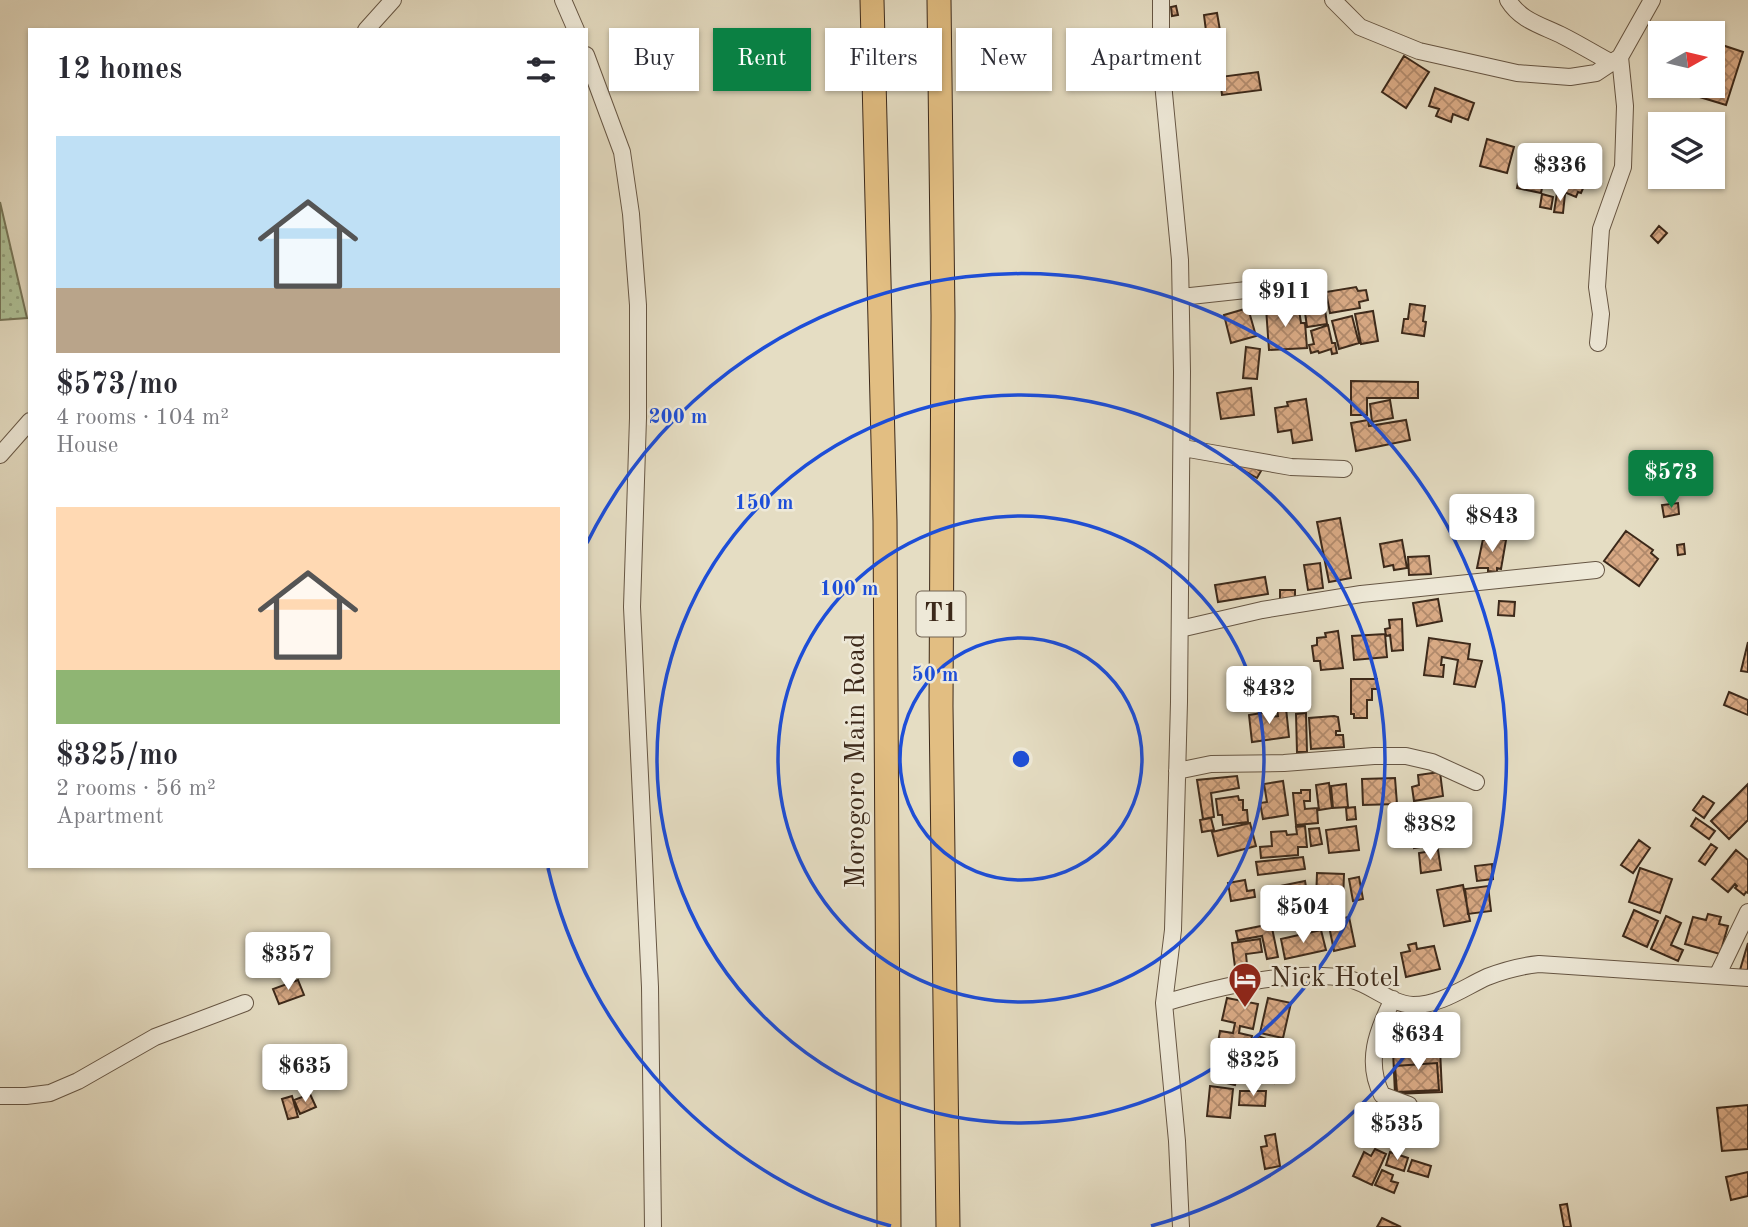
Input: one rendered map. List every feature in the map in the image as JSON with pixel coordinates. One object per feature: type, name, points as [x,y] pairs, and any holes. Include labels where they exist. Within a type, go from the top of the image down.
[{"type":"highway","name":"Morogoro Main Road","points":[[872,0],[885,521],[889,1227]]},
{"type":"highway","name":"T1","points":[[939,0],[943,315],[941,706],[948,1227]]},
{"type":"street","points":[[368,28],[393,0]]},
{"type":"street","points":[[563,0],[575,28]]},
{"type":"street","points":[[1161,0],[1161,62],[1180,260],[1181,297],[1183,448],[1177,771],[1172,930],[1164,1003],[1177,1141],[1181,1227]]},
{"type":"street","points":[[1333,0],[1360,27],[1419,51],[1529,75],[1570,77],[1596,73],[1616,60],[1652,0]]},
{"type":"street","points":[[1508,0],[1516,12],[1534,23],[1616,60]]},
{"type":"street","points":[[588,60],[622,152],[631,214],[638,305],[638,418],[632,607],[650,987],[653,1227]]},
{"type":"street","points":[[1598,342],[1601,314],[1597,287],[1601,229],[1623,167],[1625,106],[1616,60]]},
{"type":"street","points":[[1181,297],[1284,286]]},
{"type":"street","points":[[0,455],[28,423]]},
{"type":"street","points":[[1183,448],[1291,467],[1344,469]]},
{"type":"street","points":[[1180,629],[1262,610],[1361,594],[1596,570]]},
{"type":"street","points":[[1177,771],[1211,764],[1406,757],[1432,762],[1476,782]]},
{"type":"street","points":[[1717,976],[1748,912]]},
{"type":"street","points":[[1164,1003],[1225,985],[1298,978],[1351,979],[1410,1005],[1436,1002],[1517,966],[1539,964],[1717,976],[1747,983]]},
{"type":"street","points":[[1392,999],[1376,1040],[1373,1062],[1382,1095],[1409,1105]]},
{"type":"street","points":[[0,1096],[50,1093],[155,1037],[245,1003]]},
{"type":"green space","points":[[0,202],[27,318],[0,320]]},
{"type":"building","points":[[1176,6],[1178,15],[1172,16],[1171,7]]},
{"type":"building","points":[[1217,13],[1220,28],[1206,28],[1204,15]]},
{"type":"building","points":[[1726,46],[1743,52],[1726,105],[1703,98],[1726,98]]},
{"type":"building","points":[[1404,56],[1429,72],[1406,108],[1382,92]]},
{"type":"building","points":[[1258,72],[1261,90],[1222,95],[1222,91],[1226,91],[1226,76]]},
{"type":"building","points":[[1435,88],[1474,103],[1468,120],[1453,114],[1451,122],[1436,116],[1439,109],[1429,106]]},
{"type":"building","points":[[1487,139],[1514,147],[1507,173],[1480,166]]},
{"type":"building","points":[[1575,146],[1597,156],[1581,193],[1578,192],[1576,197],[1564,192],[1566,187],[1559,184],[1562,177],[1548,170],[1556,150],[1570,157]]},
{"type":"building","points":[[1536,155],[1548,158],[1541,193],[1517,188],[1523,156],[1535,159]]},
{"type":"building","points":[[1557,193],[1565,194],[1563,213],[1554,212]]},
{"type":"building","points":[[1542,194],[1553,197],[1551,209],[1540,207]]},
{"type":"building","points":[[1659,226],[1667,233],[1658,243],[1651,236]]},
{"type":"building","points":[[1356,287],[1358,291],[1366,290],[1368,300],[1359,302],[1360,308],[1330,313],[1326,292]]},
{"type":"building","points":[[1319,293],[1323,295],[1327,324],[1307,327],[1303,298]]},
{"type":"building","points":[[1410,304],[1425,306],[1424,336],[1402,333]]},
{"type":"building","points":[[1286,306],[1287,311],[1299,310],[1301,323],[1305,323],[1307,348],[1269,350],[1266,308]]},
{"type":"building","points":[[1248,308],[1256,336],[1231,343],[1224,315]]},
{"type":"building","points":[[1373,311],[1378,341],[1361,344],[1355,314]]},
{"type":"building","points":[[1352,316],[1359,343],[1339,349],[1332,321]]},
{"type":"building","points":[[1328,325],[1337,353],[1332,354],[1331,349],[1311,353],[1309,345],[1314,344],[1311,331]]},
{"type":"building","points":[[1246,347],[1260,349],[1257,379],[1243,378]]},
{"type":"building","points":[[1351,381],[1418,382],[1418,398],[1367,398],[1367,415],[1351,415]]},
{"type":"building","points":[[1251,388],[1254,415],[1221,419],[1217,393]]},
{"type":"building","points":[[1306,399],[1312,440],[1293,443],[1291,430],[1278,432],[1275,408],[1288,406],[1287,402]]},
{"type":"building","points":[[1390,400],[1393,418],[1372,422],[1370,404]]},
{"type":"building","points":[[1368,420],[1369,426],[1406,420],[1410,440],[1356,451],[1351,423]]},
{"type":"building","points":[[1238,459],[1261,471],[1257,478],[1234,465]]},
{"type":"building","points":[[1678,503],[1679,514],[1664,517],[1662,505]]},
{"type":"building","points":[[1340,518],[1351,578],[1329,582],[1317,522]]},
{"type":"building","points":[[1626,531],[1653,550],[1651,553],[1658,559],[1639,586],[1604,561]]},
{"type":"building","points":[[1492,537],[1506,540],[1501,569],[1497,568],[1497,572],[1488,571],[1488,568],[1477,568],[1483,539],[1491,541]]},
{"type":"building","points":[[1402,540],[1407,568],[1394,570],[1393,565],[1384,567],[1380,544]]},
{"type":"building","points":[[1684,544],[1685,554],[1678,555],[1677,545]]},
{"type":"building","points":[[1429,556],[1431,574],[1409,575],[1408,557]]},
{"type":"building","points":[[1320,563],[1323,588],[1308,590],[1304,565]]},
{"type":"building","points":[[1265,577],[1268,594],[1218,602],[1215,585]]},
{"type":"building","points":[[1280,590],[1295,590],[1295,601],[1280,600]]},
{"type":"building","points":[[1438,599],[1442,621],[1417,626],[1413,603]]},
{"type":"building","points":[[1499,601],[1515,602],[1514,616],[1498,615]]},
{"type":"building","points":[[1402,619],[1403,650],[1392,651],[1390,635],[1386,636],[1385,629],[1390,628],[1389,620]]},
{"type":"building","points":[[1338,631],[1343,668],[1321,670],[1320,661],[1314,661],[1312,646],[1317,645],[1317,638],[1326,637],[1325,633]]},
{"type":"building","points":[[1385,634],[1387,657],[1354,660],[1352,636]]},
{"type":"building","points":[[1429,638],[1470,644],[1468,659],[1482,661],[1475,687],[1454,684],[1458,660],[1442,657],[1443,677],[1424,675]]},
{"type":"building","points":[[1748,642],[1748,672],[1741,671]]},
{"type":"building","points":[[1351,679],[1377,679],[1377,689],[1372,689],[1372,700],[1367,700],[1367,718],[1354,718],[1354,714],[1351,714]]},
{"type":"building","points":[[1729,692],[1748,700],[1748,715],[1724,705]]},
{"type":"building","points":[[1286,708],[1289,737],[1252,742],[1249,715],[1268,712],[1269,717],[1278,716],[1277,709]]},
{"type":"building","points":[[1306,713],[1307,752],[1297,752],[1296,714]]},
{"type":"building","points":[[1338,717],[1340,731],[1336,731],[1336,735],[1343,735],[1344,747],[1311,749],[1309,718]]},
{"type":"building","points":[[1440,772],[1443,796],[1414,801],[1412,787],[1419,785],[1418,775]]},
{"type":"building","points":[[1237,776],[1239,788],[1211,793],[1214,817],[1203,819],[1197,780]]},
{"type":"building","points":[[1395,778],[1397,804],[1363,805],[1362,779]]},
{"type":"building","points":[[1283,781],[1288,815],[1263,819],[1260,803],[1267,802],[1264,784]]},
{"type":"building","points":[[1329,783],[1332,808],[1319,810],[1316,785]]},
{"type":"building","points":[[1346,784],[1348,807],[1333,808],[1331,786]]},
{"type":"building","points":[[1748,784],[1748,820],[1729,839],[1711,821]]},
{"type":"building","points":[[1301,790],[1310,790],[1310,801],[1304,801],[1305,809],[1317,808],[1318,823],[1296,825],[1293,793],[1301,793]]},
{"type":"building","points":[[1238,796],[1239,800],[1243,800],[1243,810],[1247,810],[1248,822],[1223,825],[1222,815],[1218,815],[1216,799]]},
{"type":"building","points":[[1703,796],[1714,803],[1704,818],[1693,810]]},
{"type":"building","points":[[1355,807],[1356,819],[1347,820],[1346,808]]},
{"type":"building","points":[[1441,816],[1445,843],[1414,848],[1410,821]]},
{"type":"building","points":[[1211,818],[1214,830],[1202,832],[1200,820]]},
{"type":"building","points":[[1696,818],[1715,831],[1709,839],[1691,826]]},
{"type":"building","points":[[1250,823],[1256,846],[1218,856],[1212,832]]},
{"type":"building","points":[[1305,826],[1307,847],[1298,847],[1298,855],[1261,858],[1260,847],[1272,846],[1271,832],[1286,831],[1287,835],[1297,834],[1296,827]]},
{"type":"building","points":[[1356,826],[1359,850],[1329,853],[1326,830]]},
{"type":"building","points":[[1319,828],[1322,844],[1311,846],[1309,829]]},
{"type":"building","points":[[1639,840],[1650,848],[1633,873],[1621,865]]},
{"type":"building","points":[[1711,844],[1717,848],[1705,865],[1699,861]]},
{"type":"building","points":[[1438,850],[1441,870],[1421,873],[1419,853]]},
{"type":"building","points":[[1736,850],[1748,860],[1748,893],[1744,895],[1735,888],[1735,884],[1728,892],[1712,879]]},
{"type":"building","points":[[1303,857],[1305,869],[1258,875],[1256,862]]},
{"type":"building","points":[[1492,864],[1493,879],[1477,881],[1475,866]]},
{"type":"building","points":[[1640,868],[1672,879],[1660,913],[1629,902]]},
{"type":"building","points":[[1317,873],[1344,874],[1343,902],[1316,901]]},
{"type":"building","points":[[1359,877],[1363,899],[1353,901],[1349,879]]},
{"type":"building","points":[[1245,880],[1247,891],[1254,890],[1255,897],[1231,901],[1228,883]]},
{"type":"building","points":[[1305,881],[1310,910],[1279,915],[1275,887]]},
{"type":"building","points":[[1463,885],[1470,921],[1444,926],[1437,890]]},
{"type":"building","points":[[1488,886],[1491,911],[1468,914],[1465,889]]},
{"type":"building","points":[[1634,910],[1658,921],[1647,947],[1623,936]]},
{"type":"building","points":[[1708,914],[1721,917],[1719,924],[1728,926],[1720,954],[1685,944],[1693,917],[1706,920]]},
{"type":"building","points":[[1666,916],[1681,923],[1671,945],[1683,950],[1678,961],[1651,949]]},
{"type":"building","points":[[1349,917],[1355,946],[1334,951],[1328,921]]},
{"type":"building","points":[[1266,925],[1267,929],[1272,928],[1278,957],[1267,959],[1262,936],[1238,940],[1236,931]]},
{"type":"building","points":[[1321,930],[1326,950],[1285,959],[1281,939]]},
{"type":"building","points":[[1260,939],[1262,952],[1246,954],[1247,965],[1235,967],[1232,943]]},
{"type":"building","points":[[1416,943],[1417,949],[1434,946],[1440,969],[1406,977],[1401,953],[1410,951],[1408,945]]},
{"type":"building","points":[[1748,943],[1748,973],[1740,970]]},
{"type":"building","points":[[298,980],[304,995],[279,1004],[273,989]]},
{"type":"building","name":"Nick Hotel","points":[[1227,998],[1258,1004],[1253,1029],[1240,1026],[1239,1033],[1252,1036],[1247,1061],[1216,1054],[1220,1031],[1233,1033],[1235,1023],[1222,1020]]},
{"type":"building","points":[[1268,998],[1291,1003],[1283,1038],[1260,1033]]},
{"type":"building","points":[[1258,1036],[1286,1046],[1274,1083],[1246,1074]]},
{"type":"building","points":[[1440,1049],[1442,1092],[1395,1094],[1393,1051]]},
{"type":"building","points":[[1220,1060],[1240,1066],[1235,1085],[1214,1080]]},
{"type":"building","points":[[1437,1063],[1439,1090],[1397,1092],[1395,1066]]},
{"type":"building","points":[[1210,1086],[1233,1089],[1230,1118],[1207,1116]]},
{"type":"building","points":[[1240,1091],[1266,1091],[1265,1106],[1239,1105]]},
{"type":"building","points":[[310,1094],[316,1107],[300,1114],[294,1100]]},
{"type":"building","points":[[292,1096],[298,1117],[288,1119],[282,1099]]},
{"type":"building","points":[[1748,1105],[1748,1149],[1722,1151],[1717,1108]]},
{"type":"building","points":[[1275,1134],[1280,1166],[1265,1169],[1261,1147],[1267,1146],[1265,1136]]},
{"type":"building","points":[[1375,1149],[1386,1154],[1372,1185],[1353,1176],[1364,1152],[1371,1156]]},
{"type":"building","points":[[1390,1152],[1408,1158],[1404,1171],[1386,1165]]},
{"type":"building","points":[[1412,1160],[1431,1166],[1428,1177],[1408,1171]]},
{"type":"building","points":[[1382,1170],[1393,1175],[1391,1181],[1398,1183],[1394,1193],[1375,1185]]},
{"type":"building","points":[[1748,1172],[1748,1196],[1731,1200],[1726,1177]]},
{"type":"building","points":[[1567,1204],[1571,1227],[1564,1227],[1560,1205]]},
{"type":"building","points":[[1382,1218],[1401,1227],[1377,1227]]},
{"type":"place","name":"Nick Hotel","points":[[1245,1009]]}]
